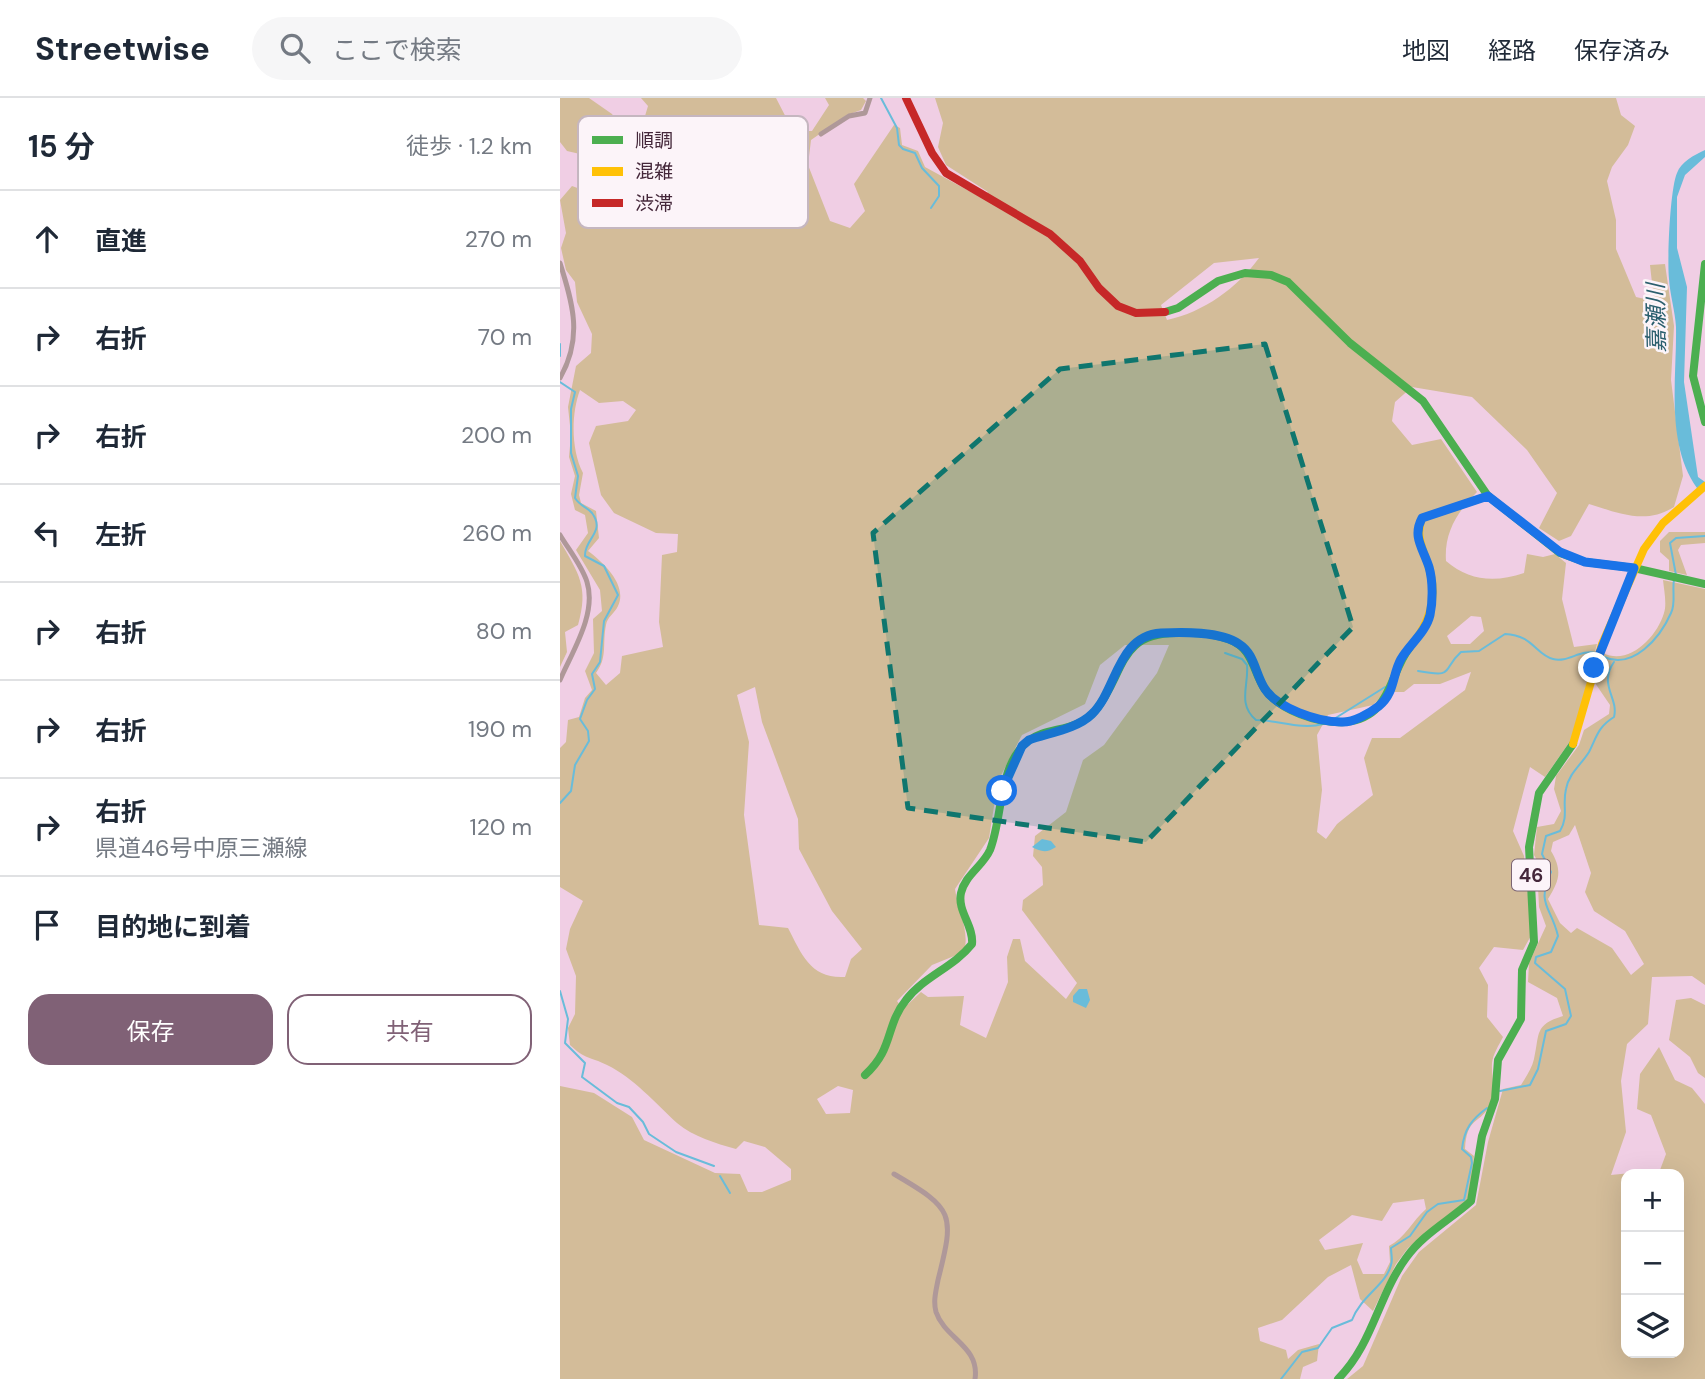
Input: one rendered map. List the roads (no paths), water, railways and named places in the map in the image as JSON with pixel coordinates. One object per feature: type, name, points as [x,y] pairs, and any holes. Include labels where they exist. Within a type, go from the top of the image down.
[{"type":"street","points":[[906,98],[932,153],[946,173],[1050,234],[1080,261],[1109,299],[1129,311],[1149,314],[1178,308],[1232,275],[1257,273],[1288,282],[1350,343],[1423,401],[1488,496],[1560,552],[1585,562],[1634,568],[1705,584]]},
{"type":"street","points":[[821,134],[849,116],[865,113],[869,99]]},
{"type":"street","points":[[560,263],[576,325],[569,363],[560,378]]},
{"type":"street","points":[[1705,264],[1693,376],[1705,422]]},
{"type":"street","points":[[1634,568],[1656,532],[1703,489]]},
{"type":"street","points":[[864,1075],[876,1066],[889,1049],[899,1009],[909,996],[944,965],[965,955],[972,946],[973,933],[960,899],[963,885],[991,847],[1002,791],[1022,746],[1029,740],[1091,716],[1107,697],[1124,655],[1148,636],[1160,633],[1208,635],[1240,644],[1251,657],[1265,689],[1277,702],[1321,719],[1343,723],[1361,717],[1380,705],[1391,692],[1400,661],[1425,628],[1430,615],[1432,581],[1417,537],[1422,518],[1488,496]]},
{"type":"street","points":[[560,535],[584,575],[589,596],[586,618],[560,680]]},
{"type":"street","name":"46","points":[[1338,1379],[1360,1356],[1406,1257],[1415,1246],[1471,1201],[1477,1157],[1496,1088],[1498,1060],[1521,1019],[1522,970],[1536,932],[1530,847],[1537,802],[1545,784],[1575,742],[1602,644],[1634,568]]},
{"type":"street","points":[[894,1174],[934,1198],[949,1223],[949,1238],[934,1298],[936,1311],[942,1325],[967,1348],[974,1359],[975,1379]]},
{"type":"water","points":[[1705,150],[1705,157],[1685,175],[1677,197],[1677,248],[1687,287],[1684,382],[1698,477],[1705,482],[1705,490],[1697,488],[1680,451],[1675,410],[1676,327],[1668,257],[1671,209],[1677,173],[1685,162]]},
{"type":"water","points":[[1042,839],[1051,841],[1056,847],[1044,851],[1032,847]]},
{"type":"water","points":[[1079,989],[1087,989],[1090,1000],[1086,1008],[1073,1002],[1073,996]]},
{"type":"waterway","points":[[881,98],[897,128],[899,145],[915,153],[922,168],[939,186],[939,196],[931,208]]},
{"type":"waterway","points":[[560,344],[560,356]]},
{"type":"waterway","points":[[560,382],[575,392],[571,409],[571,453],[578,476],[575,498],[592,513],[597,525],[585,556],[604,566],[618,595],[604,621],[600,662],[592,674],[595,689],[587,700],[580,719],[588,731],[589,741],[575,765],[571,791],[560,803]]},
{"type":"waterway","points":[[1676,575],[1670,543],[1676,538],[1705,536]]},
{"type":"waterway","points":[[1604,657],[1625,659],[1653,641],[1672,609],[1674,580]]},
{"type":"waterway","points":[[1418,671],[1443,673],[1461,652],[1479,651],[1505,634],[1528,641],[1542,654],[1553,659],[1596,653]]},
{"type":"waterway","points":[[1225,653],[1242,659],[1247,665],[1245,701],[1250,714],[1256,720],[1306,726],[1323,724]]},
{"type":"waterway","points":[[1500,1091],[1530,1085],[1538,1069],[1546,1031],[1566,1024],[1571,1016],[1565,989],[1535,963],[1536,957],[1551,952],[1558,936],[1546,905],[1545,892],[1551,872],[1542,854],[1546,836],[1560,831],[1563,826],[1565,795],[1570,778],[1589,752],[1601,728],[1614,717],[1614,704],[1608,684],[1614,662]]},
{"type":"waterway","points":[[1334,719],[1385,687]]},
{"type":"waterway","points":[[560,991],[568,1019],[565,1043],[585,1063],[582,1077],[617,1103],[629,1107],[643,1122],[649,1134],[676,1152],[714,1166]]},
{"type":"waterway","points":[[1281,1379],[1302,1352],[1318,1348],[1332,1328],[1352,1320],[1361,1304],[1388,1272],[1392,1261],[1391,1248],[1410,1236],[1427,1212],[1438,1204],[1464,1200],[1472,1163],[1471,1157],[1462,1149],[1463,1142],[1470,1125],[1487,1108]]},
{"type":"waterway","points":[[720,1176],[730,1193]]},
{"type":"water label","name":"嘉瀬川","points":[[1656,318]]}]
